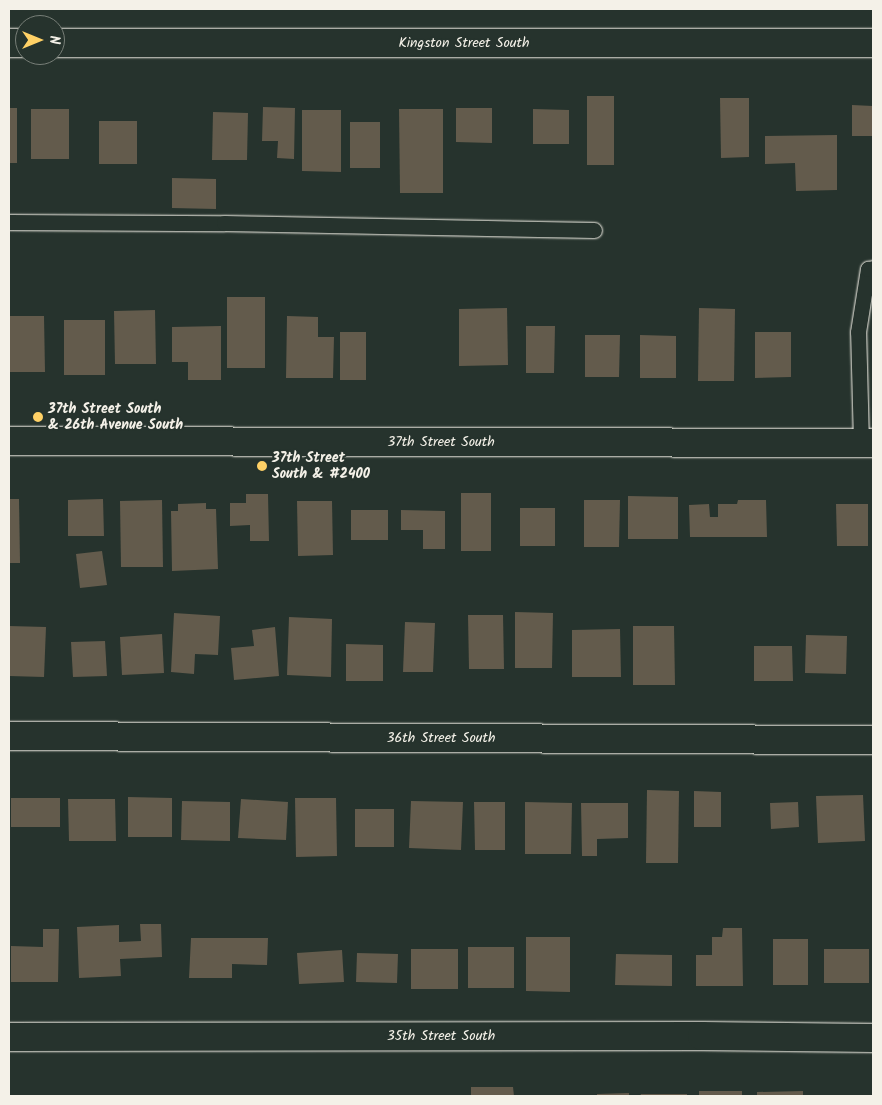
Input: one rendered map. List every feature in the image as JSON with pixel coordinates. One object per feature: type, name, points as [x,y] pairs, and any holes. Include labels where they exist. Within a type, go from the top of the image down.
[{"type":"street","name":"Kingston Street South","points":[[65,43],[873,43]]},
{"type":"street","name":"37th Street South","points":[[9,441],[867,443]]},
{"type":"street","name":"36th Street South","points":[[9,736],[873,740]]},
{"type":"street","name":"35th Street South","points":[[9,1037],[702,1036],[873,1038]]},
{"type":"lane","points":[[9,222],[224,223],[594,230]]},
{"type":"lane","points":[[867,443],[858,332],[868,268],[873,268]]},
{"type":"building","points":[[587,96],[614,96],[614,165],[587,165]]},
{"type":"building","points":[[720,98],[749,98],[749,157],[721,158]]},
{"type":"building","points":[[852,105],[873,106],[873,136],[852,136]]},
{"type":"building","points":[[263,107],[295,108],[294,159],[277,158],[278,141],[262,141]]},
{"type":"building","points":[[9,108],[17,108],[17,163],[9,163]]},
{"type":"building","points":[[456,108],[492,108],[492,143],[456,142]]},
{"type":"building","points":[[31,109],[69,109],[69,159],[31,159]]},
{"type":"building","points":[[399,109],[443,109],[443,193],[400,193]]},
{"type":"building","points":[[533,109],[569,110],[569,144],[533,144]]},
{"type":"building","points":[[302,110],[341,110],[341,172],[302,171]]},
{"type":"building","points":[[213,112],[248,113],[247,160],[212,160]]},
{"type":"building","points":[[99,121],[137,121],[137,164],[99,164]]},
{"type":"building","points":[[350,122],[380,122],[380,168],[350,168]]},
{"type":"building","points":[[837,135],[837,190],[796,191],[795,163],[765,164],[765,136]]},
{"type":"building","points":[[172,178],[216,179],[216,209],[172,208]]},
{"type":"building","points":[[227,297],[265,297],[265,368],[227,368]]},
{"type":"building","points":[[507,308],[508,365],[459,366],[459,309]]},
{"type":"building","points":[[699,308],[735,309],[734,381],[698,381]]},
{"type":"building","points":[[155,310],[156,364],[115,364],[114,311]]},
{"type":"building","points":[[9,316],[44,316],[45,372],[9,372]]},
{"type":"building","points":[[287,316],[318,317],[318,337],[334,337],[333,378],[286,378]]},
{"type":"building","points":[[64,320],[105,320],[105,375],[64,375]]},
{"type":"building","points":[[221,326],[221,380],[188,380],[188,362],[172,362],[172,327]]},
{"type":"building","points":[[526,326],[555,326],[554,373],[526,373]]},
{"type":"building","points":[[340,332],[366,332],[366,380],[340,380]]},
{"type":"building","points":[[755,332],[791,332],[791,377],[755,378]]},
{"type":"building","points":[[585,335],[620,335],[619,377],[585,377]]},
{"type":"building","points":[[640,335],[676,336],[676,378],[640,378]]},
{"type":"building","points":[[461,493],[491,493],[491,551],[461,551]]},
{"type":"building","points":[[246,494],[268,494],[269,541],[250,541],[250,525],[230,526],[230,503],[246,503]]},
{"type":"building","points":[[628,496],[678,497],[678,539],[628,539]]},
{"type":"building","points":[[9,499],[19,499],[20,563],[9,563]]},
{"type":"building","points":[[103,499],[104,536],[68,536],[68,500]]},
{"type":"building","points":[[162,500],[163,567],[121,567],[120,501]]},
{"type":"building","points":[[584,500],[620,500],[619,547],[584,547]]},
{"type":"building","points":[[738,500],[766,500],[767,537],[690,537],[689,505],[709,504],[710,517],[718,517],[718,504],[737,504]]},
{"type":"building","points":[[297,501],[332,501],[333,555],[298,556]]},
{"type":"building","points":[[206,503],[206,509],[216,509],[218,569],[172,571],[171,511],[178,511],[178,504]]},
{"type":"building","points":[[836,504],[868,504],[868,546],[837,546]]},
{"type":"building","points":[[520,508],[555,508],[555,546],[520,546]]},
{"type":"building","points":[[351,510],[388,510],[388,540],[351,540]]},
{"type":"building","points":[[401,510],[445,511],[445,549],[423,549],[423,530],[401,530]]},
{"type":"building","points":[[102,551],[107,585],[80,588],[76,554]]},
{"type":"building","points":[[515,612],[553,613],[552,668],[515,668]]},
{"type":"building","points":[[174,613],[220,616],[218,655],[195,654],[194,674],[171,672]]},
{"type":"building","points":[[468,615],[503,615],[504,669],[469,669]]},
{"type":"building","points":[[289,617],[332,619],[331,677],[287,675]]},
{"type":"building","points":[[405,622],[435,623],[433,672],[403,672]]},
{"type":"building","points":[[9,626],[46,627],[44,677],[9,676]]},
{"type":"building","points":[[633,626],[674,626],[675,685],[633,685]]},
{"type":"building","points":[[275,627],[279,676],[234,680],[231,648],[254,646],[252,630]]},
{"type":"building","points":[[620,629],[621,677],[572,677],[572,630]]},
{"type":"building","points":[[162,634],[164,673],[122,675],[120,637]]},
{"type":"building","points":[[806,635],[847,636],[846,674],[805,673]]},
{"type":"building","points":[[105,641],[107,676],[73,677],[71,642]]},
{"type":"building","points":[[346,644],[383,645],[383,681],[346,681]]},
{"type":"building","points":[[754,646],[792,646],[793,681],[754,681]]},
{"type":"building","points":[[647,790],[679,791],[678,863],[646,863]]},
{"type":"building","points":[[694,791],[721,792],[721,827],[694,827]]},
{"type":"building","points":[[863,795],[865,841],[818,843],[816,796]]},
{"type":"building","points":[[128,797],[172,798],[172,837],[128,837]]},
{"type":"building","points":[[11,798],[60,798],[60,827],[11,827]]},
{"type":"building","points":[[295,798],[336,798],[337,856],[296,857]]},
{"type":"building","points":[[68,799],[115,799],[116,841],[69,841]]},
{"type":"building","points":[[241,799],[288,802],[286,840],[238,838]]},
{"type":"building","points":[[182,801],[230,802],[230,841],[181,840]]},
{"type":"building","points":[[411,801],[463,802],[461,850],[409,848]]},
{"type":"building","points":[[474,802],[505,802],[505,850],[475,850]]},
{"type":"building","points":[[525,802],[572,803],[571,854],[525,854]]},
{"type":"building","points":[[798,802],[799,827],[771,829],[770,803]]},
{"type":"building","points":[[581,803],[628,803],[628,838],[597,839],[597,856],[582,856]]},
{"type":"building","points":[[355,809],[394,809],[394,847],[355,847]]},
{"type":"building","points":[[140,924],[161,924],[162,957],[120,959],[121,976],[79,978],[77,927],[119,925],[119,942],[141,941]]},
{"type":"building","points":[[723,928],[742,928],[743,986],[696,986],[696,955],[712,955],[712,937],[722,937]]},
{"type":"building","points":[[43,929],[59,929],[58,982],[11,982],[11,946],[43,947]]},
{"type":"building","points":[[526,937],[570,937],[570,992],[526,991]]},
{"type":"building","points":[[191,938],[268,938],[267,965],[232,964],[232,978],[189,978]]},
{"type":"building","points":[[773,939],[808,939],[808,985],[773,985]]},
{"type":"building","points":[[468,947],[514,947],[514,988],[468,988]]},
{"type":"building","points":[[411,949],[458,949],[458,989],[411,989]]},
{"type":"building","points":[[824,949],[869,949],[869,983],[824,983]]},
{"type":"building","points":[[342,950],[344,982],[299,984],[297,953]]},
{"type":"building","points":[[357,953],[398,954],[397,983],[356,982]]},
{"type":"building","points":[[616,954],[672,955],[672,986],[615,985]]},
{"type":"building","points":[[471,1087],[513,1087],[514,1096],[471,1096]]},
{"type":"building","points":[[699,1091],[742,1091],[742,1096],[699,1096]]},
{"type":"building","points":[[803,1091],[803,1096],[757,1096],[757,1092]]},
{"type":"building","points":[[629,1093],[629,1096],[597,1096],[597,1094]]},
{"type":"building","points":[[641,1094],[687,1094],[687,1096],[640,1096]]},
{"type":"place","name":"37th Street South & 26th Avenue South","points":[[38,417]]},
{"type":"place","name":"37th Street South & #2400","points":[[262,466]]}]
